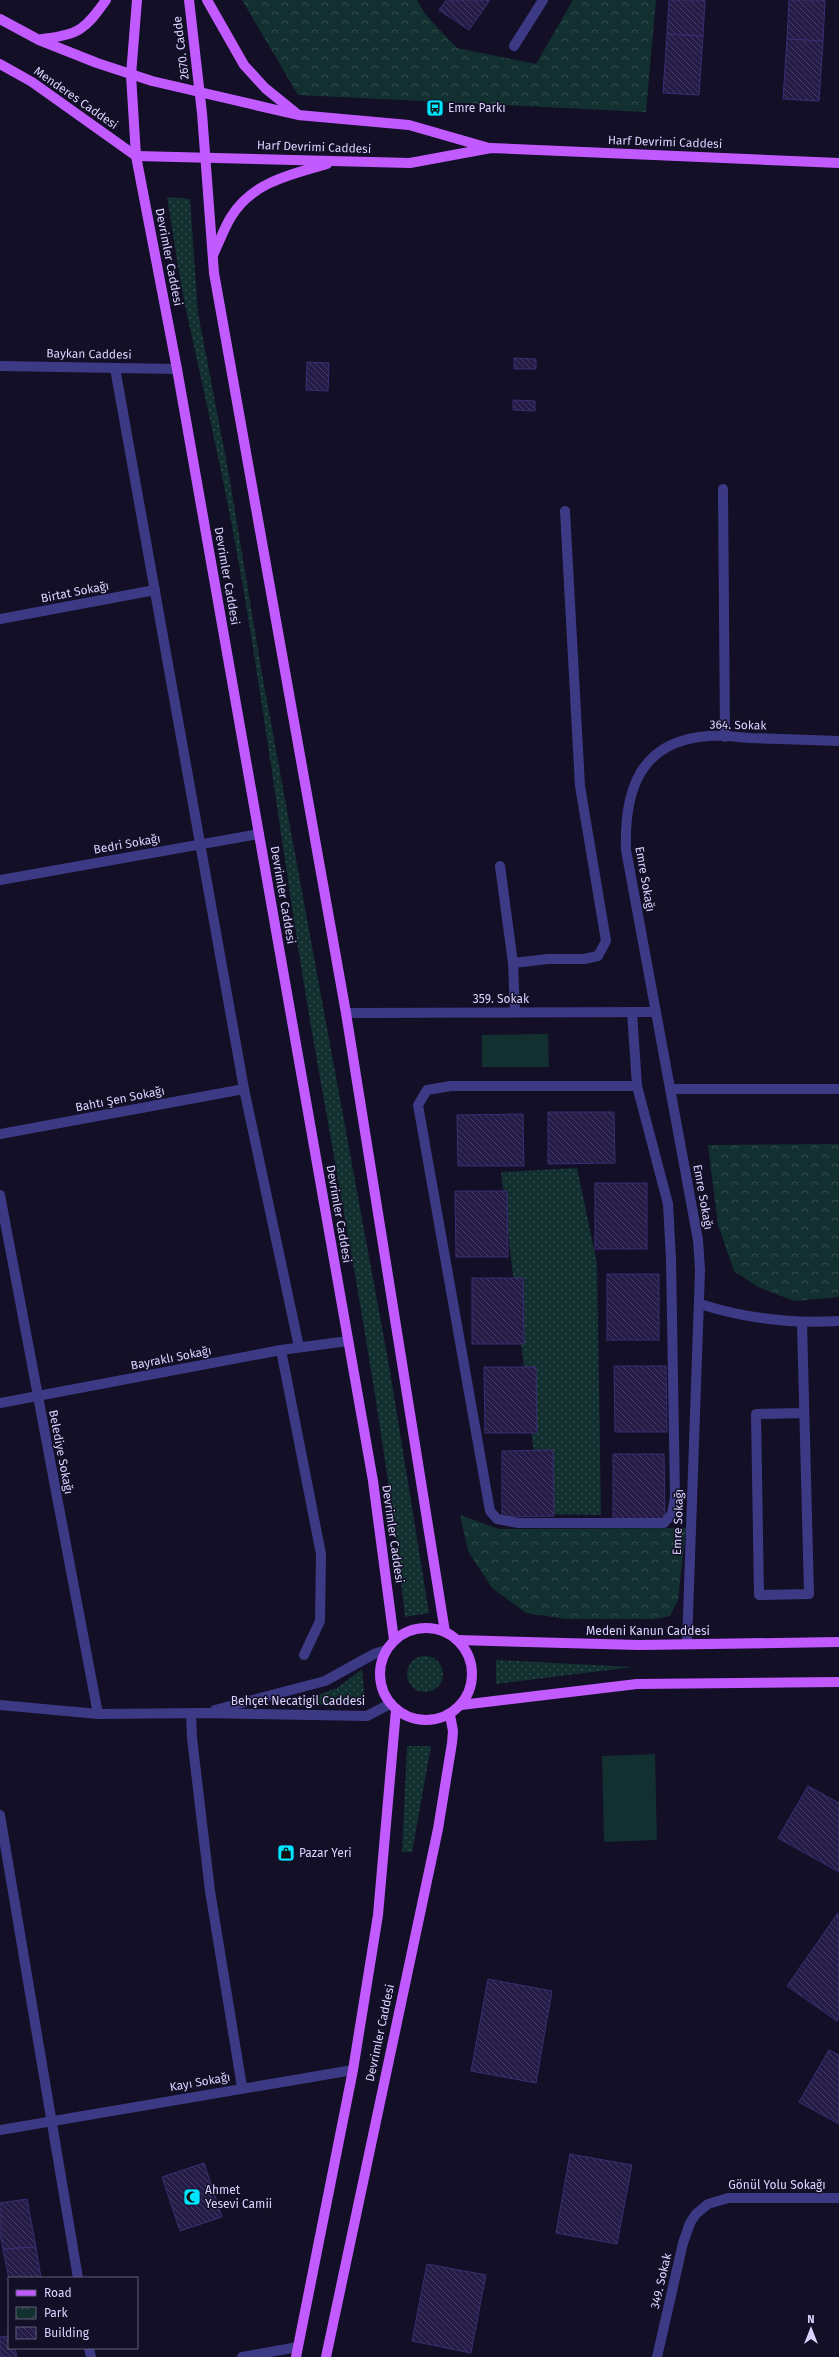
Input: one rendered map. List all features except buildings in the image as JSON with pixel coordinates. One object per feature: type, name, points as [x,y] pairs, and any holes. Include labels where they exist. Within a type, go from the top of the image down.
[{"type":"main road","points":[[39,40],[78,33],[94,17],[106,0]]},
{"type":"main road","points":[[0,19],[39,40],[131,75],[137,0]]},
{"type":"main road","name":"2670. Cadde","points":[[189,0],[200,92],[205,157]]},
{"type":"main road","points":[[207,0],[244,65],[265,88],[298,116]]},
{"type":"main road","name":"Menderes Caddesi","points":[[0,64],[32,82],[136,156]]},
{"type":"main road","name":"Harf Devrimi Caddesi","points":[[131,75],[298,116],[409,125],[491,148]]},
{"type":"main road","name":"Devrimler Caddesi","points":[[131,75],[136,156],[177,369],[373,1481],[394,1640]]},
{"type":"main road","name":"Harf Devrimi Caddesi","points":[[136,156],[410,163],[491,148],[839,163]]},
{"type":"main road","points":[[205,157],[213,255],[242,436],[346,1013],[445,1632]]},
{"type":"main road","points":[[213,255],[231,216],[250,195],[278,177],[339,161]]},
{"type":"main road","points":[[418,1628],[431,1628],[445,1632],[457,1640],[467,1651],[472,1665],[473,1679],[469,1693],[461,1706],[450,1715],[436,1720],[421,1721],[407,1717],[393,1707],[381,1688],[379,1675],[381,1662],[386,1650],[394,1640],[405,1632],[418,1628]]},
{"type":"main road","name":"Medeni Kanun Caddesi","points":[[457,1640],[687,1644],[839,1642]]},
{"type":"main road","points":[[461,1706],[637,1684],[839,1682]]},
{"type":"main road","name":"Devrimler Caddesi","points":[[297,2352],[353,2070],[378,1915],[393,1707]]},
{"type":"main road","name":"Devrimler Caddesi","points":[[326,2357],[438,1829],[452,1743],[450,1715]]},
{"type":"street","points":[[514,46],[544,0]]},
{"type":"street","name":"Baykan Caddesi","points":[[0,365],[177,369]]},
{"type":"street","points":[[115,368],[244,1089],[299,1347]]},
{"type":"street","points":[[723,489],[725,737]]},
{"type":"street","points":[[513,963],[548,959],[584,959],[598,956],[606,941],[580,786],[565,511]]},
{"type":"street","name":"Birtat Sokağı","points":[[0,619],[155,590]]},
{"type":"street","name":"364. Sokak","points":[[645,764],[657,753],[681,741],[708,736],[839,741]]},
{"type":"street","name":"Emre Sokağı","points":[[645,764],[635,780],[628,800],[625,824],[626,844],[698,1240],[700,1304],[687,1644]]},
{"type":"street","name":"Bedri Sokağı","points":[[0,880],[259,834]]},
{"type":"street","points":[[500,866],[513,963],[515,1012]]},
{"type":"street","points":[[632,1012],[637,1086],[668,1204],[671,1259],[675,1497],[672,1514],[664,1523],[518,1524],[497,1519],[490,1511],[418,1105],[427,1090],[451,1086],[637,1086]]},
{"type":"street","name":"359. Sokak","points":[[346,1013],[656,1012]]},
{"type":"street","name":"Bahtı Şen Sokağı","points":[[0,1134],[244,1089]]},
{"type":"street","points":[[670,1089],[839,1089]]},
{"type":"street","name":"Belediye Sokağı","points":[[0,1195],[98,1714]]},
{"type":"street","points":[[700,1304],[755,1318],[802,1323],[839,1321]]},
{"type":"street","points":[[802,1323],[809,1594],[759,1595],[756,1414],[804,1413]]},
{"type":"street","name":"Bayraklı Sokağı","points":[[0,1403],[281,1350],[348,1341]]},
{"type":"street","points":[[281,1350],[321,1554],[320,1621],[304,1655]]},
{"type":"street","name":"Behçet Necatigil Caddesi","points":[[204,1713],[325,1681],[374,1654],[386,1650]]},
{"type":"street","name":"Behçet Necatigil Caddesi","points":[[0,1705],[98,1714],[204,1713],[367,1716],[393,1707]]},
{"type":"street","points":[[191,1713],[192,1738],[210,1891],[242,2087]]},
{"type":"street","points":[[0,1815],[4,1860],[78,2277]]},
{"type":"street","name":"Kayı Sokağı","points":[[0,2130],[242,2087],[353,2070]]},
{"type":"street","name":"Gönül Yolu Sokağı","points":[[696,2214],[708,2204],[721,2199],[839,2198]]},
{"type":"street","name":"349. Sokak","points":[[657,2357],[683,2243],[690,2223],[696,2214]]},
{"type":"street","points":[[242,2357],[297,2352]]},
{"type":"green space","points":[[242,0],[417,0],[425,14],[457,48],[536,64],[573,0],[656,0],[646,112],[298,95]]},
{"type":"green space","points":[[167,197],[190,199],[198,313],[229,475],[262,674],[390,1371],[429,1613],[405,1617],[396,1540],[374,1386],[307,1003],[242,581],[223,482],[179,274]]},
{"type":"green space","points":[[548,1034],[549,1067],[482,1067],[482,1035]]},
{"type":"green space","points":[[839,1144],[839,1297],[794,1301],[758,1287],[734,1271],[718,1225],[708,1145]]},
{"type":"green space","points":[[577,1168],[597,1263],[601,1515],[541,1514],[501,1172]]},
{"type":"green space","points":[[460,1515],[499,1529],[686,1528],[678,1600],[670,1616],[655,1619],[566,1619],[526,1613],[492,1588],[468,1551]]},
{"type":"green space","points":[[429,1656],[438,1661],[442,1667],[442,1681],[438,1687],[429,1692],[421,1692],[412,1687],[408,1681],[407,1670],[412,1661],[418,1657]]},
{"type":"green space","points":[[496,1660],[633,1667],[496,1684]]},
{"type":"green space","points":[[362,1669],[365,1700],[297,1707],[298,1702],[337,1688]]},
{"type":"green space","points":[[407,1746],[431,1746],[412,1852],[402,1852]]},
{"type":"green space","points":[[655,1754],[657,1840],[604,1842],[602,1756]]},
{"type":"place","name":"Emre Parkı","points":[[435,108]]},
{"type":"place","name":"Pazar Yeri","points":[[286,1853]]},
{"type":"place","name":"Ahmet Yesevi Camii","points":[[192,2197]]}]
